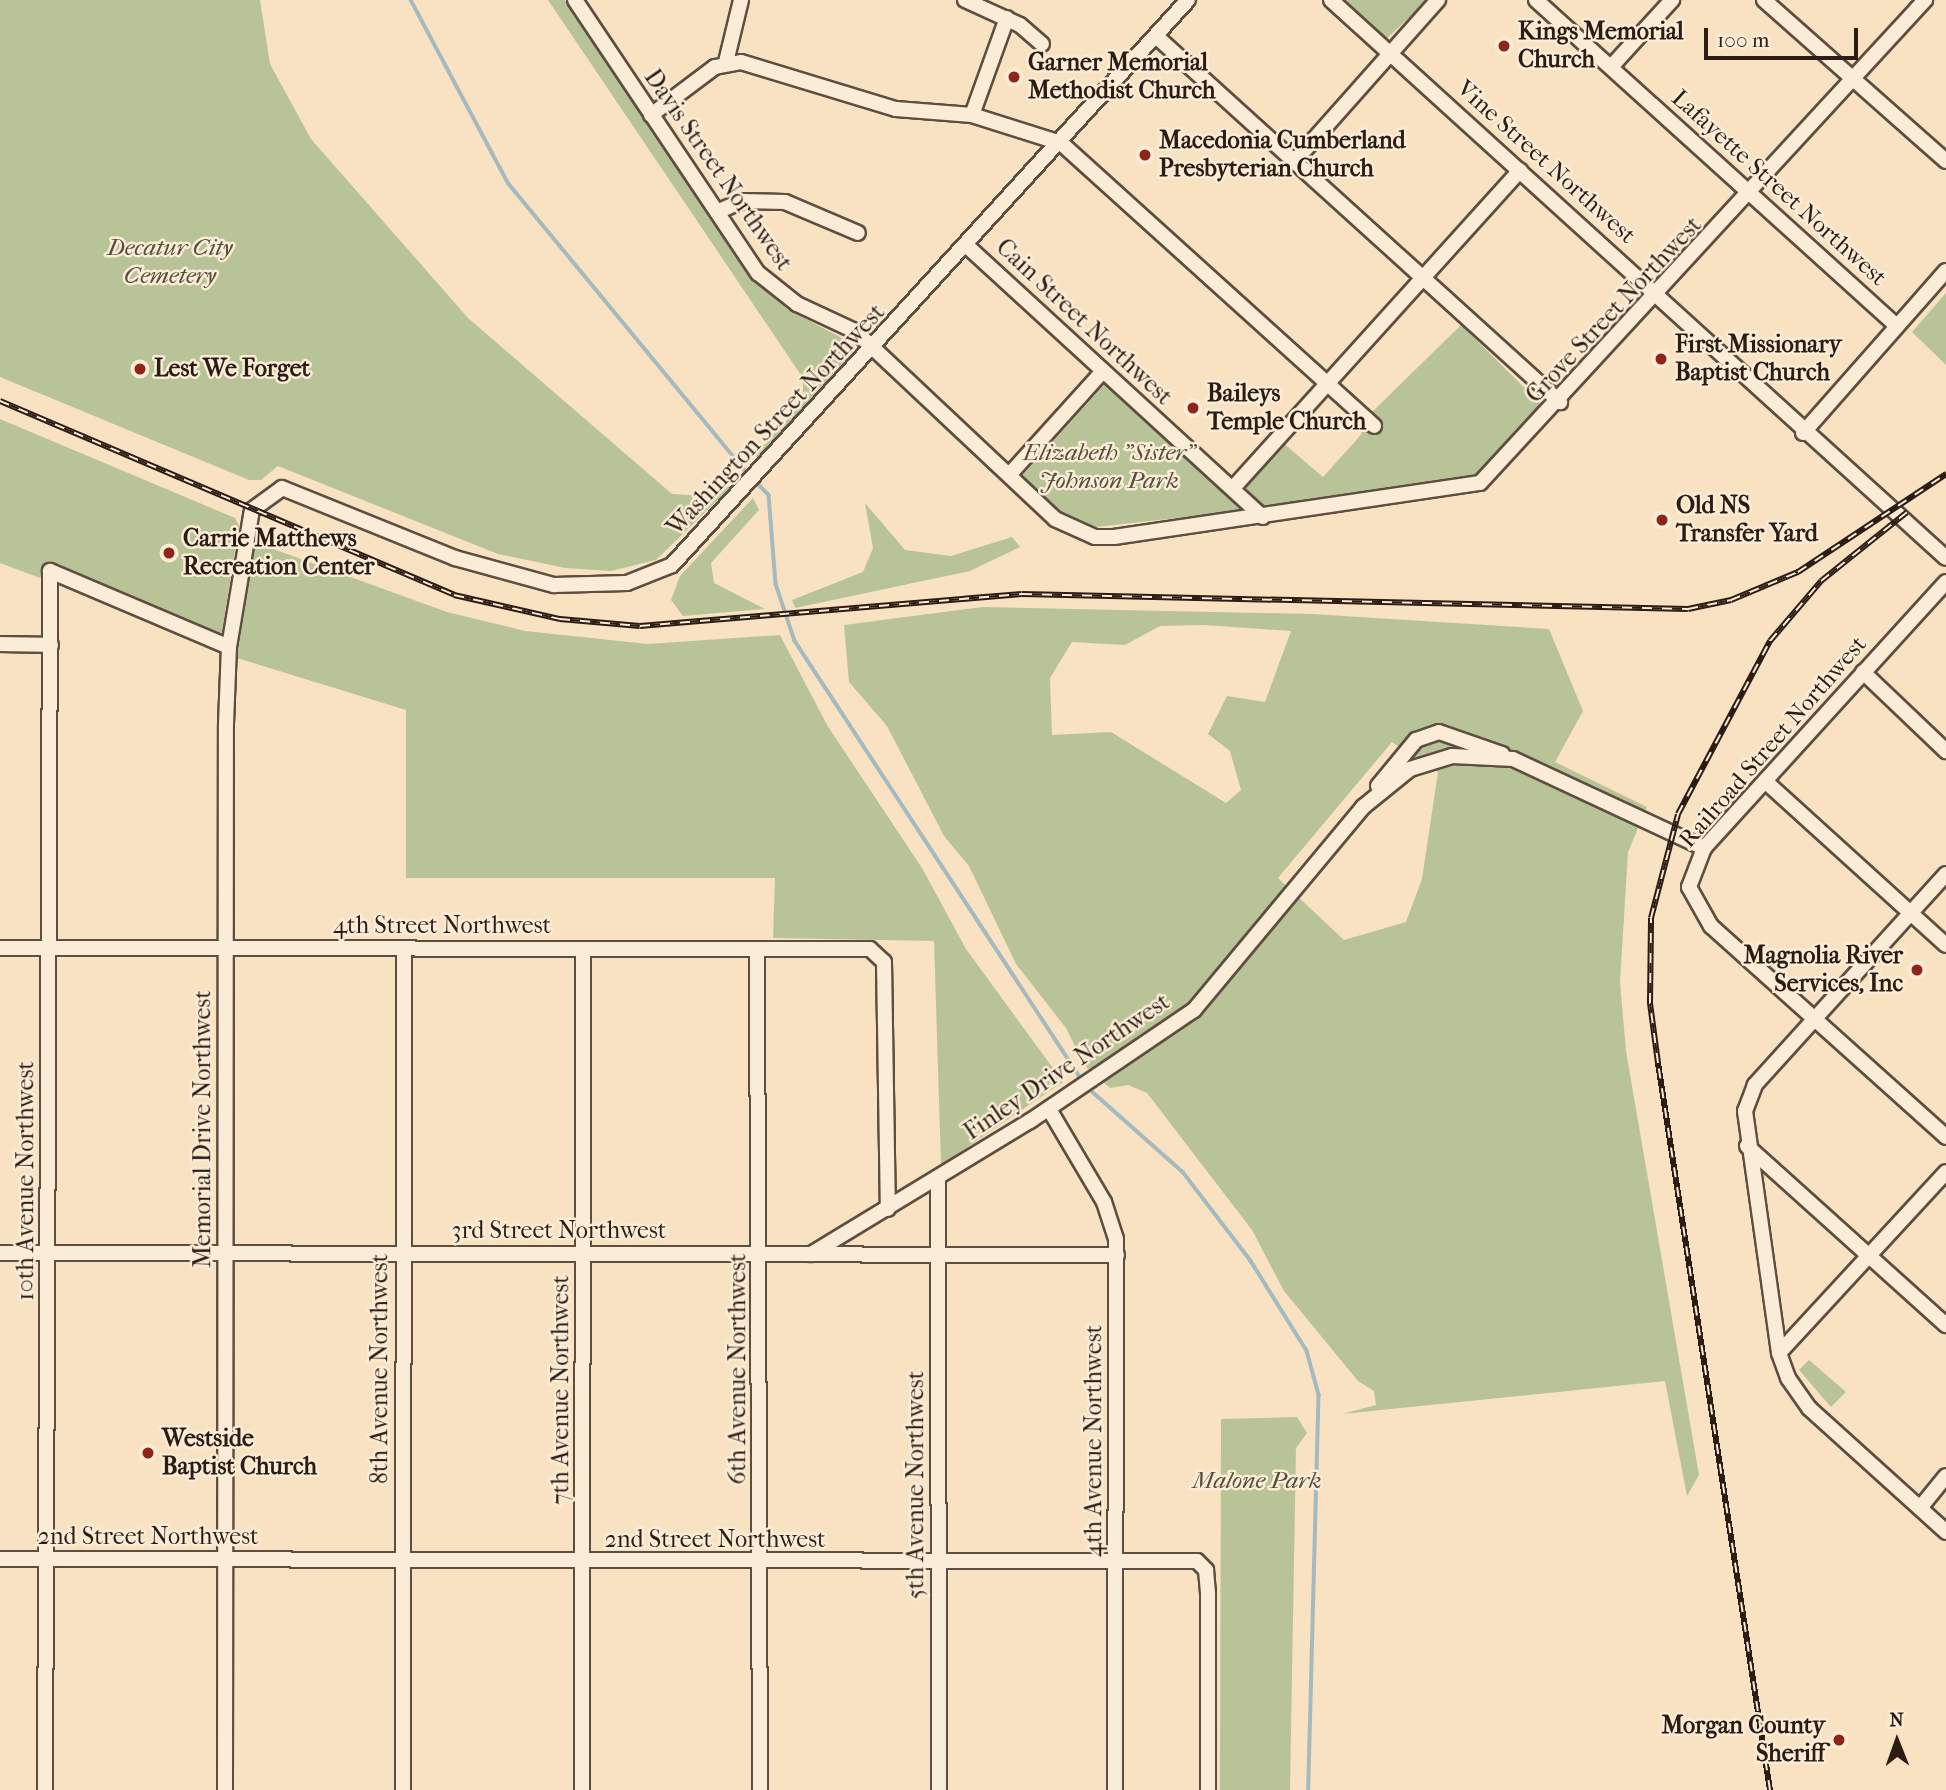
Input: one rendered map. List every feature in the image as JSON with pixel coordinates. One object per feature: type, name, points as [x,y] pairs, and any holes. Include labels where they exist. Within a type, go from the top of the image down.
[{"type":"street","points":[[726,62],[741,0]]},
{"type":"street","points":[[965,0],[1007,18],[1042,44]]},
{"type":"street","name":"Washington Street Northwest","points":[[282,488],[456,558],[581,587],[627,583],[672,565],[741,494],[1062,143],[1188,0]]},
{"type":"street","name":"Vine Street Northwest","points":[[1331,0],[1658,294],[1803,433],[1946,558]]},
{"type":"street","points":[[1294,162],[1438,0]]},
{"type":"street","name":"Lafayette Street Northwest","points":[[1536,0],[1897,326]]},
{"type":"street","points":[[1611,67],[1672,0]]},
{"type":"street","points":[[1764,0],[1946,161]]},
{"type":"street","name":"Grove Street Northwest","points":[[1010,474],[1055,519],[1095,537],[1469,488],[1490,476],[1560,402],[1925,0]]},
{"type":"street","name":"Davis Street Northwest","points":[[583,3],[651,115],[776,291],[843,324],[873,348],[1010,474]]},
{"type":"street","points":[[972,115],[1007,18]]},
{"type":"street","points":[[1157,37],[1560,402]]},
{"type":"street","points":[[651,115],[726,62],[754,64],[896,108],[972,115],[1062,143],[1374,426]]},
{"type":"street","points":[[1233,488],[1421,276],[1520,170]]},
{"type":"street","points":[[718,212],[742,201],[785,202],[858,233]]},
{"type":"street","name":"Cain Street Northwest","points":[[967,246],[1263,517]]},
{"type":"street","points":[[1803,433],[1946,271]]},
{"type":"street","points":[[1010,474],[1103,371]]},
{"type":"street","name":"Memorial Drive Northwest","points":[[225,1790],[229,647],[249,517],[264,496],[282,488]]},
{"type":"street","name":"10th Avenue Northwest","points":[[45,1790],[50,572],[229,647]]},
{"type":"street","name":"Railroad Street Northwest","points":[[1815,1018],[1702,916],[1690,894],[1695,860],[1946,582]]},
{"type":"street","points":[[0,644],[51,645]]},
{"type":"street","points":[[1863,672],[1946,751]]},
{"type":"street","name":"Finley Drive Northwest","points":[[810,1255],[1049,1109],[1194,1010],[1416,740],[1439,732],[1513,759],[1704,848]]},
{"type":"street","name":"Finley Drive Northwest","points":[[1363,807],[1410,769],[1438,759],[1513,759]]},
{"type":"street","points":[[1765,781],[1946,945]]},
{"type":"street","points":[[1946,874],[1747,1096],[1747,1146],[1779,1353],[1809,1408],[1946,1532]]},
{"type":"street","name":"4th Street Northwest","points":[[0,948],[870,949],[882,957],[888,1209]]},
{"type":"street","name":"8th Avenue Northwest","points":[[403,1790],[404,948]]},
{"type":"street","name":"7th Avenue Northwest","points":[[582,1790],[583,949]]},
{"type":"street","name":"6th Avenue Northwest","points":[[757,949],[761,1253],[760,1790]]},
{"type":"street","points":[[1815,1018],[1946,1137]]},
{"type":"street","name":"4th Avenue Northwest","points":[[1049,1109],[1104,1202],[1117,1255],[1115,1790]]},
{"type":"street","points":[[1747,1146],[1946,1325]]},
{"type":"street","points":[[1779,1353],[1946,1172]]},
{"type":"street","name":"5th Avenue Northwest","points":[[938,1179],[939,1790]]},
{"type":"street","name":"3rd Street Northwest","points":[[0,1253],[1117,1255]]},
{"type":"street","points":[[1920,1507],[1946,1476]]},
{"type":"street","name":"2nd Street Northwest","points":[[0,1559],[226,1562],[762,1559],[939,1563],[1196,1562],[1206,1570],[1208,1790]]},
{"type":"green space","name":"Decatur City Cemetery","points":[[0,0],[260,0],[270,64],[311,139],[468,318],[672,494],[705,496],[733,485],[656,560],[611,571],[565,568],[498,554],[278,466],[261,480],[249,480],[0,377]]},
{"type":"green space","points":[[548,0],[565,0],[748,275],[787,309],[855,345],[858,355],[760,461],[754,454],[803,403],[803,378]]},
{"type":"green space","points":[[1343,0],[1428,0],[1385,40]]},
{"type":"green space","points":[[1946,293],[1946,365],[1912,332]]},
{"type":"green space","points":[[1461,325],[1545,408],[1488,470],[1465,484],[1264,509],[1241,489],[1282,442],[1323,477],[1360,436],[1370,414]]},
{"type":"green space","name":"Elizabeth \"Sister\" Johnson Park","points":[[1106,383],[1241,506],[1241,511],[1096,527],[1061,513],[1022,476]]},
{"type":"green space","points":[[0,419],[235,518],[239,526],[221,637],[48,564],[40,578],[0,563]]},
{"type":"green space","points":[[753,498],[759,510],[711,563],[714,583],[765,609],[683,616],[671,600],[680,576]]},
{"type":"green space","points":[[865,503],[905,550],[951,556],[1012,537],[1020,547],[970,571],[795,608],[792,600],[863,572],[873,548]]},
{"type":"green space","points":[[254,542],[447,612],[525,631],[648,644],[780,635],[827,725],[922,868],[966,949],[1063,1082],[941,1165],[934,941],[773,938],[775,878],[406,878],[406,710],[237,658]]},
{"type":"green space","points":[[982,607],[1312,614],[1549,629],[1583,711],[1555,762],[1647,807],[1628,852],[1620,982],[1626,1051],[1699,1475],[1687,1496],[1665,1381],[1342,1414],[1376,1405],[1374,1391],[1358,1381],[1284,1291],[1252,1230],[1147,1093],[1128,1085],[1110,1088],[1084,1065],[1066,1028],[1016,964],[969,866],[944,836],[887,726],[849,682],[844,625]],"holes":[[[1204,625],[1291,631],[1265,702],[1227,696],[1208,734],[1230,751],[1241,790],[1226,803],[1111,732],[1052,735],[1050,678],[1072,642],[1125,645],[1160,626]],[[1392,742],[1438,772],[1422,879],[1406,922],[1344,940],[1278,878]]]},
{"type":"green space","points":[[1809,1360],[1846,1392],[1831,1407],[1799,1370]]},
{"type":"green space","name":"Malone Park","points":[[1297,1417],[1307,1433],[1296,1448],[1290,1790],[1220,1790],[1221,1419]]},
{"type":"waterway","points":[[411,0],[509,184],[748,474]]},
{"type":"waterway","points":[[754,480],[769,495],[776,584],[795,641],[1082,1080]]},
{"type":"waterway","points":[[1086,1086],[1183,1172],[1251,1261],[1307,1351],[1319,1395],[1309,1790]]},
{"type":"railway","points":[[0,401],[454,595],[560,619],[640,626],[1022,594],[1688,609],[1731,600],[1798,572],[1946,474]]},
{"type":"railway","points":[[1770,1790],[1658,1063],[1650,1003],[1651,918],[1678,814],[1770,641],[1821,581],[1907,512]]},
{"type":"place","name":"Kings Memorial Church","points":[[1504,46]]},
{"type":"place","name":"Garner Memorial Methodist Church","points":[[1014,77]]},
{"type":"place","name":"Macedonia Cumberland Presbyterian Church","points":[[1145,155]]},
{"type":"place","name":"First Missionary Baptist Church","points":[[1661,359]]},
{"type":"place","name":"Lest We Forget","points":[[140,369]]},
{"type":"place","name":"Baileys Temple Church","points":[[1193,408]]},
{"type":"place","name":"Old NS Transfer Yard","points":[[1662,520]]},
{"type":"place","name":"Carrie Matthews Recreation Center","points":[[169,553]]},
{"type":"place","name":"Magnolia River Services, Inc","points":[[1917,970]]},
{"type":"place","name":"Westside Baptist Church","points":[[148,1453]]},
{"type":"place","name":"Morgan County Sheriff","points":[[1839,1740]]}]
